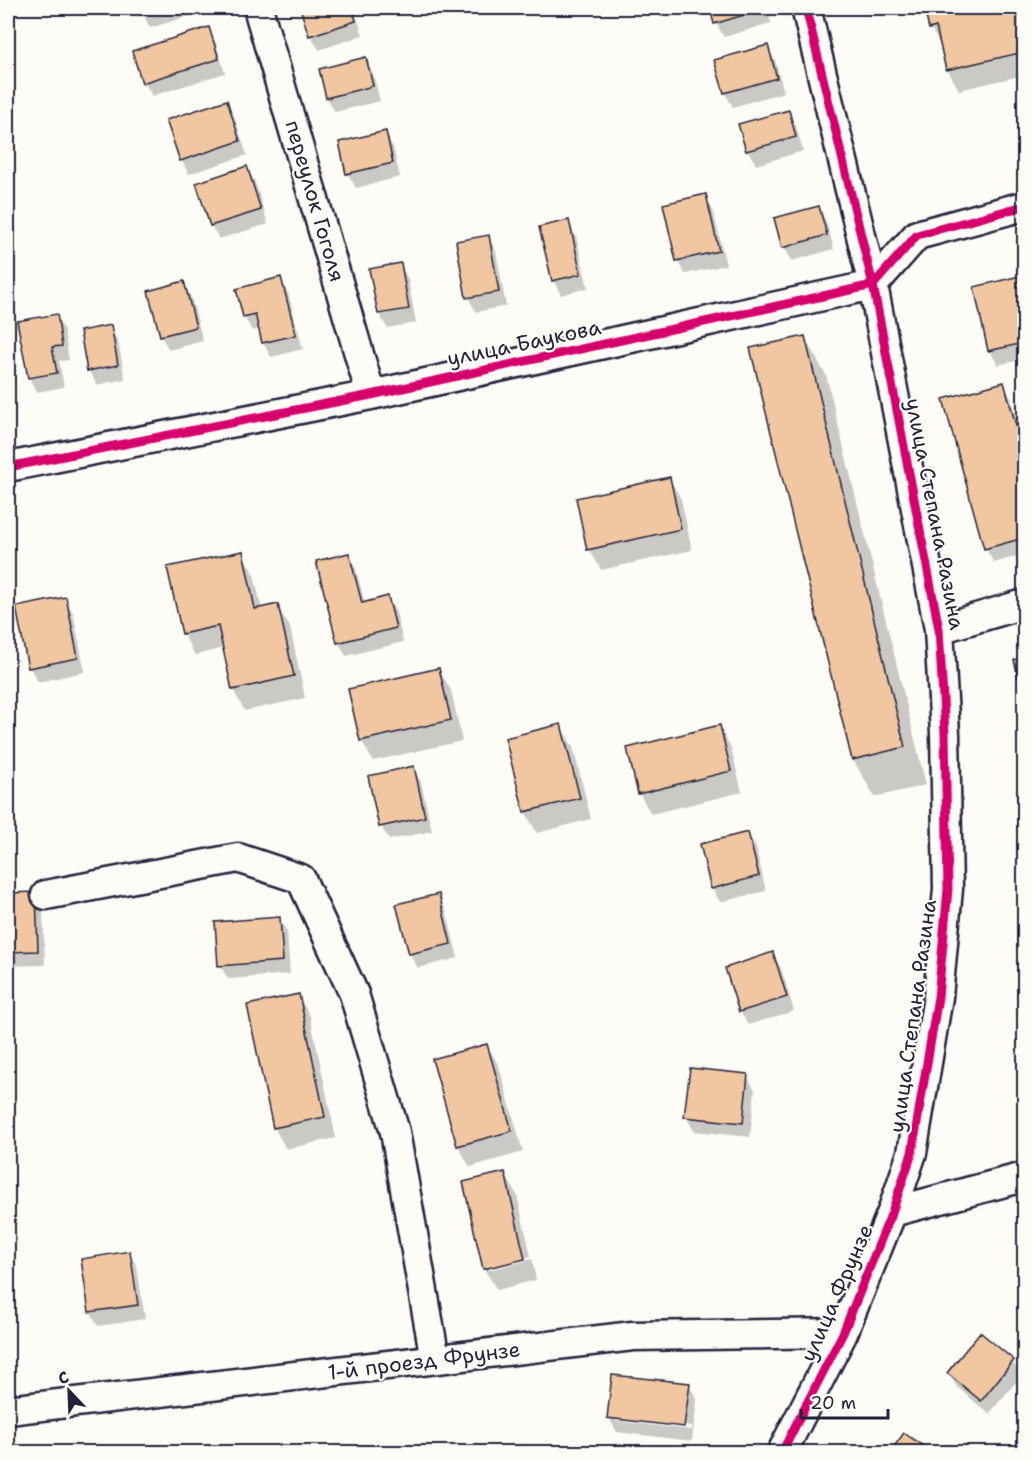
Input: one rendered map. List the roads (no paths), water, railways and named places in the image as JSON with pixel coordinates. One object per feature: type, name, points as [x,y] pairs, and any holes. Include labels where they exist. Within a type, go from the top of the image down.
[{"type":"street","name":"переулок Гоголя","points":[[258,8],[372,395]]},
{"type":"street","name":"улица Степана Разина","points":[[806,8],[873,285],[939,629],[945,734],[948,889],[938,997],[912,1153],[892,1212]]},
{"type":"street","points":[[873,285],[918,235],[1024,206]]},
{"type":"street","name":"улица Баукова","points":[[8,467],[372,395],[873,285]]},
{"type":"street","points":[[939,629],[1024,604]]},
{"type":"street","points":[[46,895],[237,858],[302,879],[354,994],[395,1132],[435,1359]]},
{"type":"street","name":"улица Фрунзе","points":[[782,1452],[843,1333],[892,1212],[1024,1177]]},
{"type":"street","name":"1-й проезд Фрунзе","points":[[8,1410],[633,1336],[843,1333]]}]
